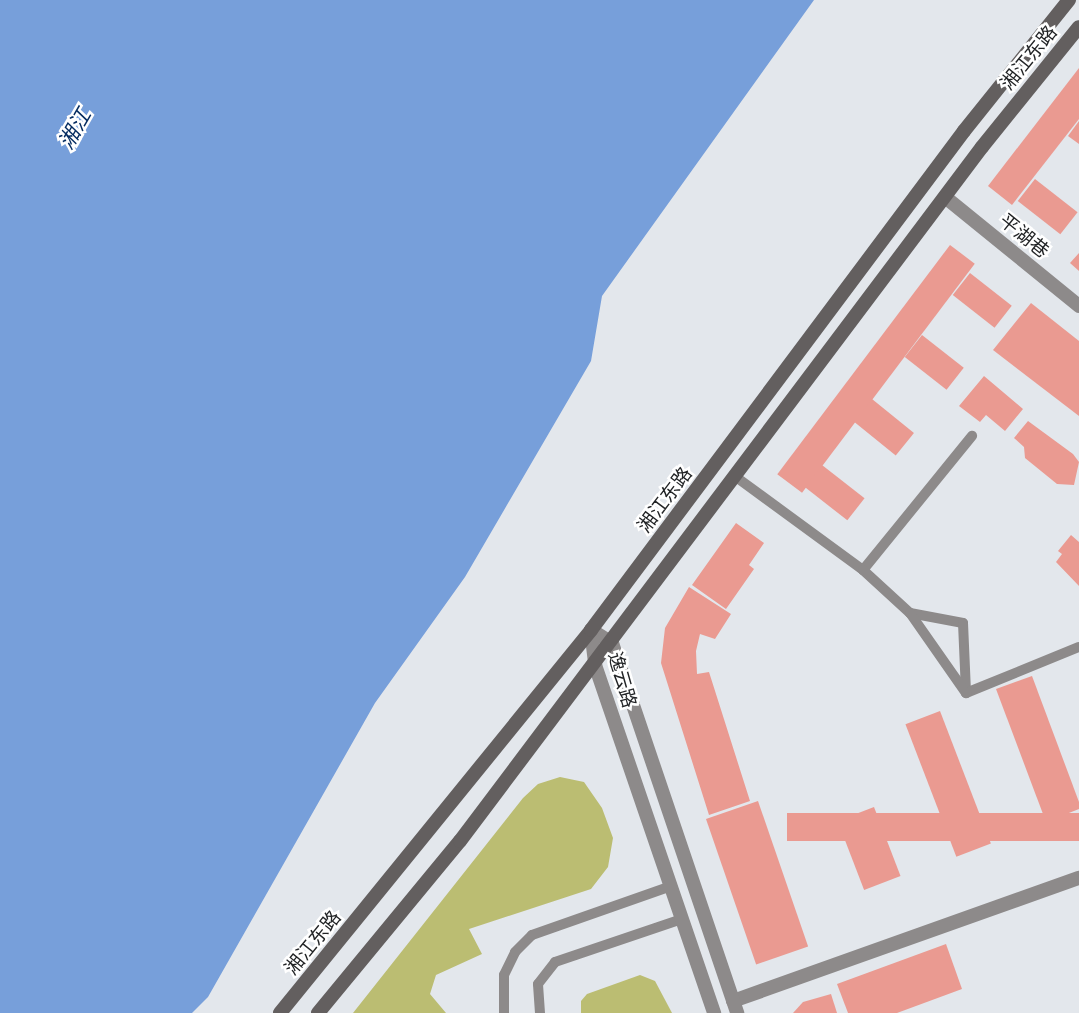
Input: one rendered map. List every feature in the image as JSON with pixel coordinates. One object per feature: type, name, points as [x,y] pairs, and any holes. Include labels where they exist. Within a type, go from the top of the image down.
[{"type":"main road","name":"湘江东路","points":[[280,1013],[591,630],[964,131],[1069,0]]},
{"type":"main road","name":"湘江东路","points":[[318,1013],[460,841],[945,197],[1079,26]]},
{"type":"street","name":"平湖巷","points":[[945,197],[1079,306]]},
{"type":"street","name":"逸云路","points":[[591,630],[611,643],[735,1007]]},
{"type":"street","name":"逸云路","points":[[591,630],[595,665],[714,1013]]},
{"type":"street","points":[[735,1007],[1079,878]]},
{"type":"lane","points":[[863,570],[972,436]]},
{"type":"lane","points":[[736,477],[863,570],[909,613],[966,693]]},
{"type":"lane","points":[[909,613],[963,623],[966,693]]},
{"type":"lane","points":[[966,693],[1079,647]]},
{"type":"lane","points":[[504,1013],[504,975],[515,952],[532,935],[671,886]]},
{"type":"lane","points":[[540,1013],[538,984],[555,962],[682,919]]},
{"type":"green space","points":[[560,777],[584,782],[602,808],[613,838],[608,867],[591,889],[469,929],[482,954],[436,975],[430,994],[446,1013],[353,1013],[523,798],[538,784]]},
{"type":"green space","points":[[640,975],[655,981],[672,1013],[581,1013],[581,1001],[587,994]]},
{"type":"water","name":"湘江","points":[[0,0],[814,0],[602,296],[591,361],[465,577],[375,703],[208,997],[192,1013],[0,1013]]},
{"type":"building","points":[[1079,68],[1079,119],[1012,205],[988,186]]},
{"type":"building","points":[[1079,121],[1079,144],[1068,136]]},
{"type":"building","points":[[1035,179],[1078,212],[1060,234],[1018,201]]},
{"type":"building","points":[[950,245],[975,264],[802,493],[777,474]]},
{"type":"building","points":[[1079,253],[1079,271],[1070,263]]},
{"type":"building","points":[[970,273],[1012,306],[995,328],[953,295]]},
{"type":"building","points":[[1031,303],[1079,341],[1079,416],[993,350]]},
{"type":"building","points":[[922,335],[964,368],[947,390],[905,357]]},
{"type":"building","points":[[984,376],[1023,409],[1005,431],[986,415],[980,422],[959,406]]},
{"type":"building","points":[[872,399],[914,433],[896,456],[854,422]]},
{"type":"building","points":[[1028,421],[1073,454],[1079,462],[1074,485],[1057,484],[1025,458],[1024,447],[1014,438]]},
{"type":"building","points":[[822,465],[865,498],[847,520],[805,487]]},
{"type":"building","points":[[736,523],[764,543],[749,565],[754,569],[726,609],[692,585]]},
{"type":"building","points":[[1071,535],[1079,542],[1079,586],[1056,562],[1062,554],[1058,551]]},
{"type":"building","points":[[689,587],[731,614],[715,639],[700,634],[696,651],[697,674],[709,672],[750,801],[709,815],[661,663],[665,628]]},
{"type":"building","points":[[1032,676],[1079,802],[1079,809],[1046,822],[996,689]]},
{"type":"building","points":[[940,711],[991,844],[956,857],[905,724]]},
{"type":"building","points":[[758,801],[808,947],[756,965],[706,819]]},
{"type":"building","points":[[874,807],[901,876],[864,890],[838,821]]},
{"type":"building","points":[[787,813],[1079,813],[1079,841],[787,841]]},
{"type":"building","points":[[946,944],[962,989],[897,1013],[848,1013],[837,984]]},
{"type":"building","points":[[831,994],[837,1013],[793,1013],[803,1002]]}]
